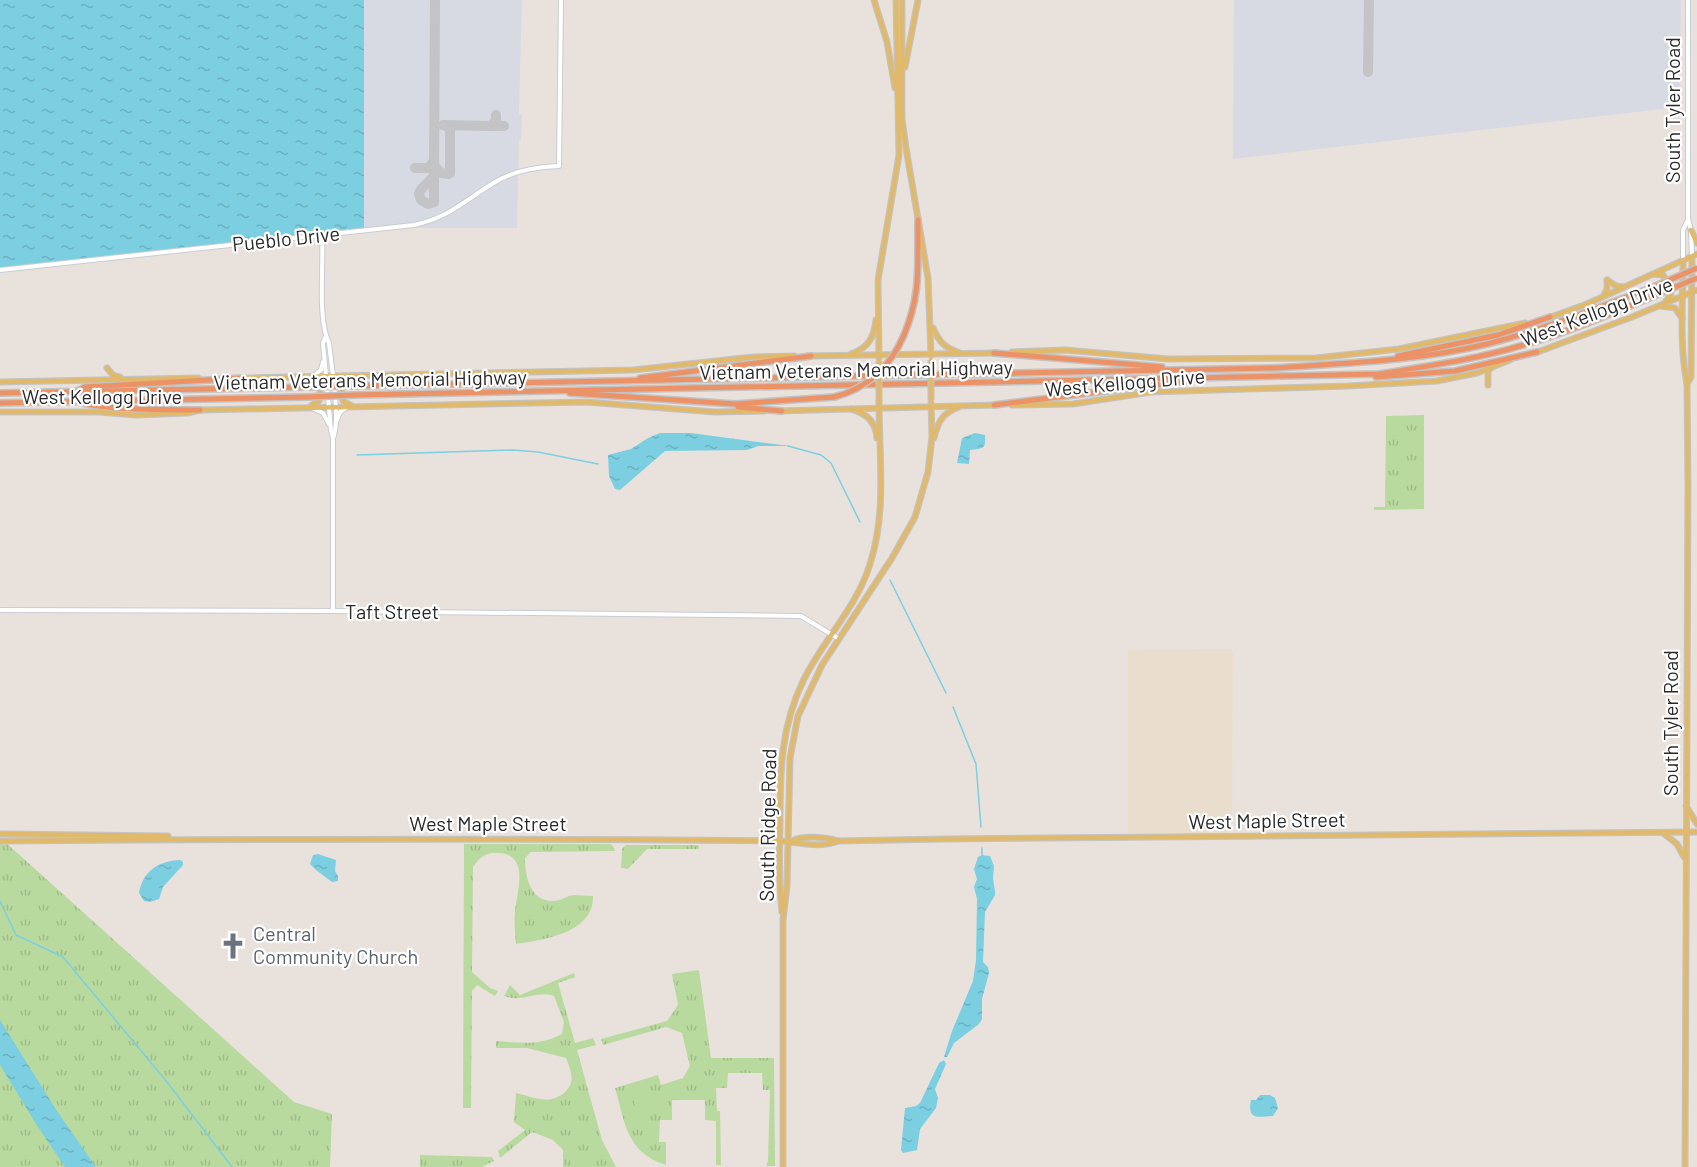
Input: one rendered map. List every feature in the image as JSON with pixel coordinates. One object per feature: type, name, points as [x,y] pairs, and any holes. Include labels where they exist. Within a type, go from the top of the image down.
[{"type":"highway","points":[[706,404],[834,397],[855,390],[876,376],[888,362],[904,335],[917,295],[918,220]]},
{"type":"highway","name":"Vietnam Veterans Memorial Highway","points":[[0,393],[1188,370],[1274,368],[1346,363],[1416,357],[1486,344],[1561,323],[1697,268]]},
{"type":"highway","name":"Vietnam Veterans Memorial Highway","points":[[0,403],[1379,374],[1485,356],[1553,335],[1697,278]]},
{"type":"highway","points":[[1346,363],[1415,353],[1497,335],[1550,317]]},
{"type":"highway","points":[[1338,375],[1386,377],[1455,371],[1537,352]]},
{"type":"highway","points":[[994,353],[1188,370]]},
{"type":"highway","points":[[622,380],[811,356]]},
{"type":"highway","points":[[994,405],[1230,377]]},
{"type":"highway","points":[[77,392],[85,387],[244,378]]},
{"type":"highway","points":[[534,391],[782,411]]},
{"type":"highway","points":[[71,401],[98,406],[200,410]]},
{"type":"main road","points":[[874,0],[887,42],[897,100]]},
{"type":"main road","points":[[880,459],[878,274],[898,155],[896,0]]},
{"type":"main road","points":[[902,0],[902,119],[928,278],[932,325],[940,342],[950,350],[963,354]]},
{"type":"main road","points":[[903,79],[918,0]]},
{"type":"main road","points":[[1691,230],[1697,243]]},
{"type":"main road","name":"West Kellogg Drive","points":[[0,382],[633,370],[743,357],[931,357],[1065,350],[1147,358],[1316,358],[1399,349],[1550,317],[1603,297],[1694,256]]},
{"type":"main road","name":"South Tyler Road","points":[[1687,384],[1691,377],[1691,292],[1694,256]]},
{"type":"main road","name":"South Tyler Road","points":[[1683,260],[1684,369],[1687,384],[1685,1167]]},
{"type":"main road","points":[[1651,274],[1663,275],[1670,287],[1671,295],[1660,305]]},
{"type":"main road","points":[[1603,297],[1607,289],[1607,280],[1616,286],[1623,287]]},
{"type":"main road","name":"West Kellogg Drive","points":[[0,412],[173,414],[200,410],[586,402],[715,412],[782,411],[879,404],[1065,404],[1151,392],[1426,381],[1477,373],[1697,290]]},
{"type":"main road","points":[[845,356],[861,351],[871,340],[878,303]]},
{"type":"main road","points":[[1660,305],[1674,308],[1683,320]]},
{"type":"main road","points":[[931,316],[932,449]]},
{"type":"main road","points":[[1477,373],[1488,385],[1488,371],[1491,367]]},
{"type":"main road","points":[[107,368],[115,376],[134,379]]},
{"type":"main road","points":[[351,407],[343,401],[340,391],[344,383],[358,376]]},
{"type":"main road","points":[[298,408],[315,404],[321,396],[321,390],[316,382],[302,377]]},
{"type":"main road","points":[[932,449],[937,426],[943,416],[963,405]]},
{"type":"main road","points":[[846,408],[860,411],[871,420],[880,459]]},
{"type":"main road","name":"South Ridge Road","points":[[783,1167],[783,920],[790,841],[790,758],[794,732],[813,679],[892,558],[915,517],[932,449]]},
{"type":"main road","name":"South Ridge Road","points":[[783,920],[778,879],[782,749],[790,714],[804,680],[862,585],[875,549],[880,509],[880,459]]},
{"type":"main road","points":[[1686,806],[1697,824]]},
{"type":"main road","points":[[1663,832],[1677,844],[1686,861]]},
{"type":"main road","name":"West Maple Street","points":[[0,840],[183,838],[790,841],[797,838],[830,838],[838,841],[1697,832]]},
{"type":"main road","name":"West Maple Street","points":[[0,834],[133,835],[183,838]]},
{"type":"street","name":"Pueblo Drive","points":[[0,270],[414,225],[433,221],[452,212],[493,183],[512,174],[559,166],[561,0]]},
{"type":"street","name":"South Tyler Road","points":[[1688,0],[1688,219],[1694,256]]},
{"type":"street","name":"South Tyler Road","points":[[1683,260],[1683,230],[1688,219]]},
{"type":"street","points":[[322,236],[326,336],[331,360],[329,377]]},
{"type":"street","points":[[326,336],[323,344],[336,426]]},
{"type":"street","points":[[312,377],[321,370],[325,355]]},
{"type":"street","points":[[331,360],[336,371],[346,376]]},
{"type":"street","points":[[311,407],[323,413],[327,418],[333,438]]},
{"type":"street","points":[[331,430],[332,407]]},
{"type":"street","points":[[333,611],[333,438],[340,412],[351,407]]},
{"type":"street","name":"Taft Street","points":[[0,610],[785,616],[804,617],[839,639]]},
{"type":"shaded area","points":[[364,0],[522,0],[519,114],[522,115],[521,139],[519,140],[517,228],[364,228]]},
{"type":"shaded area","points":[[1234,0],[1681,0],[1679,107],[1233,159]]},
{"type":"shaded area","points":[[1128,650],[1232,650],[1233,654],[1232,829],[1227,833],[1128,833]]},
{"type":"green space","points":[[1424,415],[1424,509],[1374,510],[1374,507],[1385,507],[1386,416]]},
{"type":"green space","points":[[0,840],[4,841],[294,1102],[332,1114],[330,1167],[0,1167]]},
{"type":"green space","points":[[464,844],[610,844],[615,851],[531,852],[525,858],[526,872],[530,886],[538,896],[544,900],[554,901],[574,895],[593,896],[591,909],[585,919],[565,932],[553,937],[516,944],[515,915],[519,875],[515,860],[509,855],[490,853],[481,858],[473,867],[472,972],[490,988],[498,991],[495,996],[477,985],[472,991],[471,1108],[463,1108]]},
{"type":"green space","points":[[626,845],[697,845],[699,849],[647,849],[628,869],[621,868],[622,849]]},
{"type":"green space","points":[[699,970],[711,1058],[774,1058],[775,1166],[766,1166],[770,1090],[763,1090],[762,1073],[728,1073],[727,1088],[716,1088],[717,1111],[720,1111],[721,1165],[716,1165],[716,1121],[705,1120],[705,1100],[672,1100],[672,1120],[660,1120],[659,1142],[666,1142],[666,1165],[643,1152],[629,1135],[615,1088],[658,1075],[661,1085],[683,1078],[690,1066],[682,1033],[666,1027],[603,1045],[601,1039],[667,1021],[678,1005],[672,974]]},
{"type":"green space","points":[[574,973],[575,977],[558,983],[575,1043],[593,1038],[596,1045],[577,1050],[602,1140],[616,1167],[563,1167],[563,1150],[553,1140],[532,1132],[500,1158],[498,1151],[525,1130],[514,1122],[516,1093],[547,1100],[553,1099],[565,1092],[571,1080],[566,1058],[527,1048],[496,1048],[496,1041],[538,1042],[562,1034],[564,1022],[554,996],[541,994],[511,998],[504,996],[510,985],[520,995]]},
{"type":"green space","points":[[649,1088],[654,1108],[637,1113],[631,1093]]},
{"type":"green space","points":[[420,1155],[492,1157],[494,1161],[482,1167],[420,1167]]},
{"type":"water","points":[[0,0],[364,0],[364,228],[0,268]]},
{"type":"water","points":[[660,433],[691,433],[789,446],[758,446],[747,450],[665,451],[620,490],[615,489],[609,476],[608,455],[631,449]]},
{"type":"water","points":[[975,433],[985,435],[984,446],[970,450],[969,464],[957,463],[962,438]]},
{"type":"water","points":[[318,854],[336,860],[335,871],[338,881],[332,882],[310,864],[313,855]]},
{"type":"water","points":[[990,856],[994,866],[995,895],[985,912],[983,962],[988,967],[989,973],[982,999],[982,1019],[979,1024],[954,1043],[947,1057],[944,1057],[973,981],[976,960],[977,899],[974,887],[977,879],[974,869],[978,857]]},
{"type":"water","points":[[180,860],[183,865],[163,887],[159,899],[144,901],[139,893],[148,873],[165,862]]},
{"type":"water","points":[[0,1020],[57,1111],[96,1167],[65,1167],[36,1124],[0,1065]]},
{"type":"water","points":[[944,1060],[946,1064],[935,1089],[938,1098],[936,1108],[920,1129],[917,1150],[903,1153],[901,1150],[905,1108],[920,1103],[939,1063]]},
{"type":"water","points":[[1260,1095],[1270,1095],[1275,1098],[1278,1108],[1273,1116],[1258,1117],[1250,1111],[1251,1100],[1256,1100]]},
{"type":"waterway","points":[[788,446],[821,455],[831,463],[860,522]]},
{"type":"waterway","points":[[357,455],[513,450],[538,452],[598,464]]},
{"type":"waterway","points":[[890,580],[946,693]]},
{"type":"waterway","points":[[953,707],[976,764],[981,827]]},
{"type":"waterway","points":[[982,848],[982,855]]},
{"type":"waterway","points":[[0,901],[16,935],[63,957],[167,1082],[232,1167]]},
{"type":"taxiway","points":[[434,175],[434,202],[428,204],[421,200],[419,194],[434,175],[435,0]]},
{"type":"taxiway","points":[[1368,72],[1369,0]]},
{"type":"taxiway","points":[[496,115],[496,121],[490,126],[504,126]]},
{"type":"taxiway","points":[[443,125],[490,126]]},
{"type":"taxiway","points":[[434,165],[441,173],[450,173],[450,129],[446,126]]},
{"type":"taxiway","points":[[415,168],[428,168],[434,161]]},
{"type":"place","name":"Central Community Church","points":[[233,946]]}]
